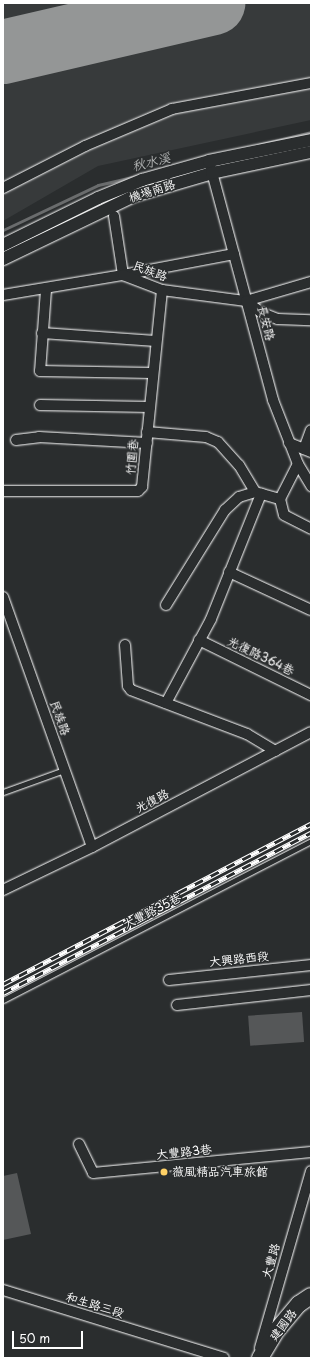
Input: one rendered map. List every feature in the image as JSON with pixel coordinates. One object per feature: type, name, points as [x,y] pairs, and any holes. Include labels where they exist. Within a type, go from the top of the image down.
[{"type":"main road","name":"建國路","points":[[259,1358],[277,1330],[299,1304],[311,1296]]},
{"type":"street","points":[[3,188],[85,146],[172,109],[311,83]]},
{"type":"street","name":"機場南路","points":[[3,259],[134,196],[210,167],[311,140]]},
{"type":"street","name":"機場南路","points":[[3,245],[98,198],[142,180],[210,167],[311,152]]},
{"type":"street","name":"長安路","points":[[210,167],[273,400],[298,464],[311,486]]},
{"type":"street","points":[[114,216],[123,275],[234,254]]},
{"type":"street","name":"民族路","points":[[3,295],[46,290],[123,275],[162,290],[246,301],[311,282]]},
{"type":"street","points":[[46,290],[40,371],[152,373]]},
{"type":"street","name":"竹圍巷","points":[[3,491],[138,491],[142,487],[148,443],[147,432],[152,373],[162,290]]},
{"type":"street","points":[[246,301],[262,313],[278,319],[311,320]]},
{"type":"street","points":[[42,333],[156,341]]},
{"type":"street","points":[[40,405],[150,407]]},
{"type":"street","points":[[289,443],[308,450],[311,430]]},
{"type":"street","points":[[147,432],[206,437],[218,442],[239,465],[258,493]]},
{"type":"street","points":[[16,440],[40,437],[148,443]]},
{"type":"street","points":[[298,464],[280,499],[284,515],[311,529]]},
{"type":"street","points":[[166,703],[211,619],[258,493]]},
{"type":"street","points":[[166,605],[225,510],[239,497],[258,493],[280,499]]},
{"type":"street","points":[[229,572],[311,610]]},
{"type":"street","name":"民族路","points":[[3,598],[92,847]]},
{"type":"street","name":"光復路364巷","points":[[200,640],[311,695]]},
{"type":"street","points":[[125,645],[128,686],[131,690],[247,734],[275,751]]},
{"type":"street","name":"光復路","points":[[3,890],[92,847],[311,732]]},
{"type":"street","name":"大興路西段","points":[[169,980],[311,965]]},
{"type":"street","points":[[177,1005],[311,990]]},
{"type":"street","name":"大豐路3巷","points":[[79,1144],[92,1173],[311,1152]]},
{"type":"street","name":"大豐路","points":[[259,1358],[311,1171]]},
{"type":"street","name":"和生路三段","points":[[3,1290],[224,1358]]},
{"type":"lane","points":[[3,792],[64,770]]},
{"type":"lane","name":"大豐路35巷","points":[[3,1000],[311,840]]},
{"type":"shaded area","points":[[3,3],[311,3],[311,120],[98,166],[3,221]]},
{"type":"building","points":[[302,1012],[304,1042],[250,1046],[248,1016]]},
{"type":"building","points":[[17,1173],[31,1234],[3,1240],[3,1176]]},
{"type":"waterway","name":"秋水溪","points":[[258,145],[311,132]]},
{"type":"waterway","name":"秋水溪","points":[[3,230],[98,185],[141,175]]},
{"type":"taxiway","points":[[73,36],[98,3]]},
{"type":"runway","points":[[3,52],[213,3]]},
{"type":"railway","points":[[3,984],[311,824]]},
{"type":"railway","points":[[3,993],[311,833]]},
{"type":"place","name":"薇風精品汽車旅館","points":[[164,1172]]}]
